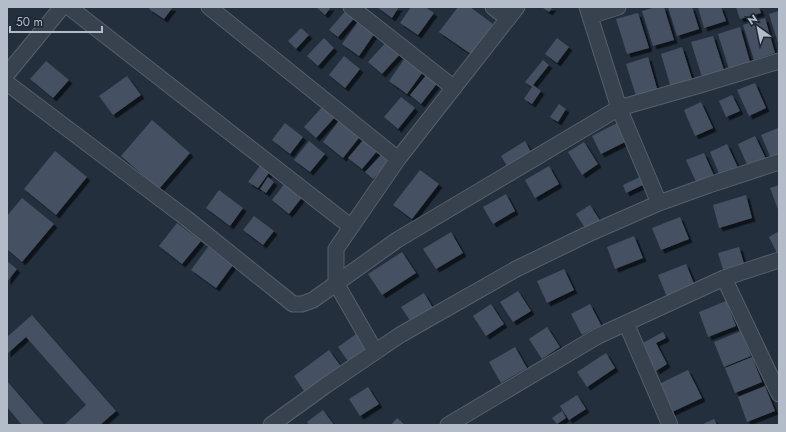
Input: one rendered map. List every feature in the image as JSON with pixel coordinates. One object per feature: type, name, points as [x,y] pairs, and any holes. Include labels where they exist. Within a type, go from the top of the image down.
[{"type":"street","points":[[7,74],[62,7]]},
{"type":"street","points":[[69,7],[350,226]]},
{"type":"street","points":[[209,7],[398,159]]},
{"type":"street","points":[[351,7],[454,88]]},
{"type":"street","points":[[376,351],[336,283],[336,248],[398,159],[512,13],[493,7]]},
{"type":"street","points":[[618,7],[589,12],[619,108],[659,203]]},
{"type":"street","points":[[7,83],[186,218],[293,304],[302,304],[313,300],[397,240],[619,108],[779,61]]},
{"type":"street","points":[[271,425],[400,335],[516,269],[586,235],[659,203],[779,162]]},
{"type":"street","points":[[448,425],[598,336],[724,278],[779,260]]},
{"type":"street","points":[[724,278],[778,392]]},
{"type":"street","points":[[626,323],[670,425]]},
{"type":"building","points":[[150,7],[173,7],[164,19],[149,9]]},
{"type":"building","points":[[316,7],[331,7],[325,15]]},
{"type":"building","points":[[377,7],[399,7],[392,18]]},
{"type":"building","points":[[411,7],[425,7],[434,13],[418,35],[400,23]]},
{"type":"building","points":[[458,7],[470,7],[493,24],[471,54],[439,32]]},
{"type":"building","points":[[553,7],[549,12],[543,8]]},
{"type":"building","points":[[656,7],[664,7],[674,40],[653,46],[642,11]]},
{"type":"building","points":[[668,7],[692,7],[699,29],[677,36]]},
{"type":"building","points":[[698,7],[721,7],[726,21],[704,28]]},
{"type":"building","points":[[736,7],[759,7],[761,13],[740,19]]},
{"type":"building","points":[[348,8],[357,15],[338,37],[329,30]]},
{"type":"building","points":[[779,11],[779,46],[769,14]]},
{"type":"building","points":[[638,13],[649,48],[627,54],[616,19]]},
{"type":"building","points":[[765,18],[775,53],[754,60],[743,25]]},
{"type":"building","points":[[360,19],[377,30],[359,56],[342,44]]},
{"type":"building","points":[[740,27],[750,62],[729,69],[718,34]]},
{"type":"building","points":[[301,28],[309,35],[296,49],[288,41]]},
{"type":"building","points":[[713,36],[724,70],[702,77],[691,42]]},
{"type":"building","points":[[324,38],[334,48],[318,66],[307,56]]},
{"type":"building","points":[[557,38],[569,47],[557,63],[545,54]]},
{"type":"building","points":[[389,39],[402,52],[382,74],[368,62]]},
{"type":"building","points":[[682,47],[693,82],[671,88],[661,54]]},
{"type":"building","points":[[407,55],[425,69],[407,94],[389,81]]},
{"type":"building","points":[[344,56],[360,69],[345,88],[329,75]]},
{"type":"building","points":[[648,57],[658,92],[637,99],[626,64]]},
{"type":"building","points":[[543,60],[549,65],[533,85],[541,91],[532,104],[524,99],[532,87],[525,82]]},
{"type":"building","points":[[46,61],[69,80],[53,98],[30,79]]},
{"type":"building","points":[[428,73],[439,81],[421,104],[410,95]]},
{"type":"building","points":[[127,76],[141,95],[113,115],[99,96]]},
{"type":"building","points":[[755,83],[766,108],[749,116],[737,90]]},
{"type":"building","points":[[732,95],[740,111],[726,117],[719,101]]},
{"type":"building","points":[[401,97],[415,108],[398,129],[384,117]]},
{"type":"building","points":[[701,102],[713,128],[695,136],[684,110]]},
{"type":"building","points":[[559,104],[566,109],[558,122],[550,117]]},
{"type":"building","points":[[324,105],[336,116],[316,138],[304,127]]},
{"type":"building","points":[[341,118],[362,134],[343,158],[323,142]]},
{"type":"building","points":[[152,120],[190,153],[159,189],[121,156]]},
{"type":"building","points":[[619,122],[629,140],[601,154],[592,136]]},
{"type":"building","points":[[285,123],[303,137],[290,154],[272,140]]},
{"type":"building","points":[[778,128],[779,158],[772,161],[761,135]]},
{"type":"building","points":[[755,136],[767,161],[749,169],[738,144]]},
{"type":"building","points":[[364,139],[378,150],[362,169],[348,158]]},
{"type":"building","points":[[309,141],[325,154],[310,172],[294,160]]},
{"type":"building","points":[[525,141],[531,152],[507,166],[501,156]]},
{"type":"building","points":[[584,142],[598,164],[582,175],[568,152]]},
{"type":"building","points":[[727,144],[739,170],[721,178],[710,152]]},
{"type":"building","points":[[55,151],[87,177],[56,215],[24,189]]},
{"type":"building","points":[[384,152],[391,159],[373,179],[365,172]]},
{"type":"building","points":[[704,153],[715,178],[698,186],[686,160]]},
{"type":"building","points":[[262,163],[271,170],[258,188],[248,182]]},
{"type":"building","points":[[549,166],[559,184],[535,198],[525,180]]},
{"type":"building","points":[[420,170],[439,184],[412,219],[393,205]]},
{"type":"building","points":[[642,176],[645,184],[626,193],[623,185]]},
{"type":"building","points":[[268,177],[274,182],[266,193],[260,189]]},
{"type":"building","points":[[285,183],[303,196],[289,214],[272,200]]},
{"type":"building","points":[[779,185],[779,212],[770,188]]},
{"type":"building","points":[[219,190],[243,208],[230,226],[206,208]]},
{"type":"building","points":[[506,194],[515,211],[493,224],[483,207]]},
{"type":"building","points":[[746,195],[752,218],[719,228],[713,205]]},
{"type":"building","points":[[22,198],[54,224],[22,262],[7,249],[7,216]]},
{"type":"building","points":[[590,205],[601,222],[587,231],[576,214]]},
{"type":"building","points":[[254,216],[274,231],[263,245],[243,230]]},
{"type":"building","points":[[680,217],[689,239],[661,250],[652,228]]},
{"type":"building","points":[[177,223],[201,241],[182,264],[159,246]]},
{"type":"building","points":[[779,231],[779,257],[769,237]]},
{"type":"building","points":[[451,232],[463,253],[436,269],[423,249]]},
{"type":"building","points":[[634,236],[643,258],[615,269],[607,247]]},
{"type":"building","points":[[208,247],[233,265],[216,288],[191,270]]},
{"type":"building","points":[[739,247],[746,270],[725,276],[718,253]]},
{"type":"building","points":[[402,252],[416,273],[382,295],[368,274]]},
{"type":"building","points":[[7,261],[17,269],[7,282]]},
{"type":"building","points":[[686,264],[695,286],[667,297],[658,275]]},
{"type":"building","points":[[564,269],[574,290],[547,303],[537,281]]},
{"type":"building","points":[[518,291],[531,311],[513,322],[500,302]]},
{"type":"building","points":[[424,293],[433,308],[411,322],[401,307]]},
{"type":"building","points":[[726,301],[736,326],[708,337],[699,312]]},
{"type":"building","points":[[491,304],[504,324],[486,336],[473,316]]},
{"type":"building","points":[[590,304],[601,325],[582,335],[571,314]]},
{"type":"building","points":[[32,315],[116,411],[100,425],[64,425],[86,405],[26,337],[7,354],[7,337]]},
{"type":"building","points":[[547,327],[560,347],[542,359],[529,339]]},
{"type":"building","points":[[741,331],[751,356],[724,367],[714,342]]},
{"type":"building","points":[[359,332],[371,348],[350,364],[338,347]]},
{"type":"building","points":[[663,332],[666,338],[656,343],[667,364],[656,371],[641,344]]},
{"type":"building","points":[[515,347],[527,368],[501,383],[489,362]]},
{"type":"building","points":[[329,350],[342,368],[306,394],[294,376]]},
{"type":"building","points":[[606,353],[615,368],[587,387],[577,372]]},
{"type":"building","points":[[752,357],[762,382],[735,393],[725,368]]},
{"type":"building","points":[[688,370],[702,398],[670,413],[657,385]]},
{"type":"building","points":[[7,381],[45,425],[22,425],[7,407]]},
{"type":"building","points":[[765,386],[775,411],[747,422],[738,397]]},
{"type":"building","points":[[368,387],[379,404],[360,416],[349,399]]},
{"type":"building","points":[[577,395],[586,409],[569,420],[560,406]]},
{"type":"building","points":[[323,410],[334,425],[309,425],[307,422]]},
{"type":"building","points":[[562,411],[566,418],[557,424],[552,418]]},
{"type":"building","points":[[397,418],[405,425],[391,425]]},
{"type":"building","points":[[714,419],[717,425],[701,425]]}]
